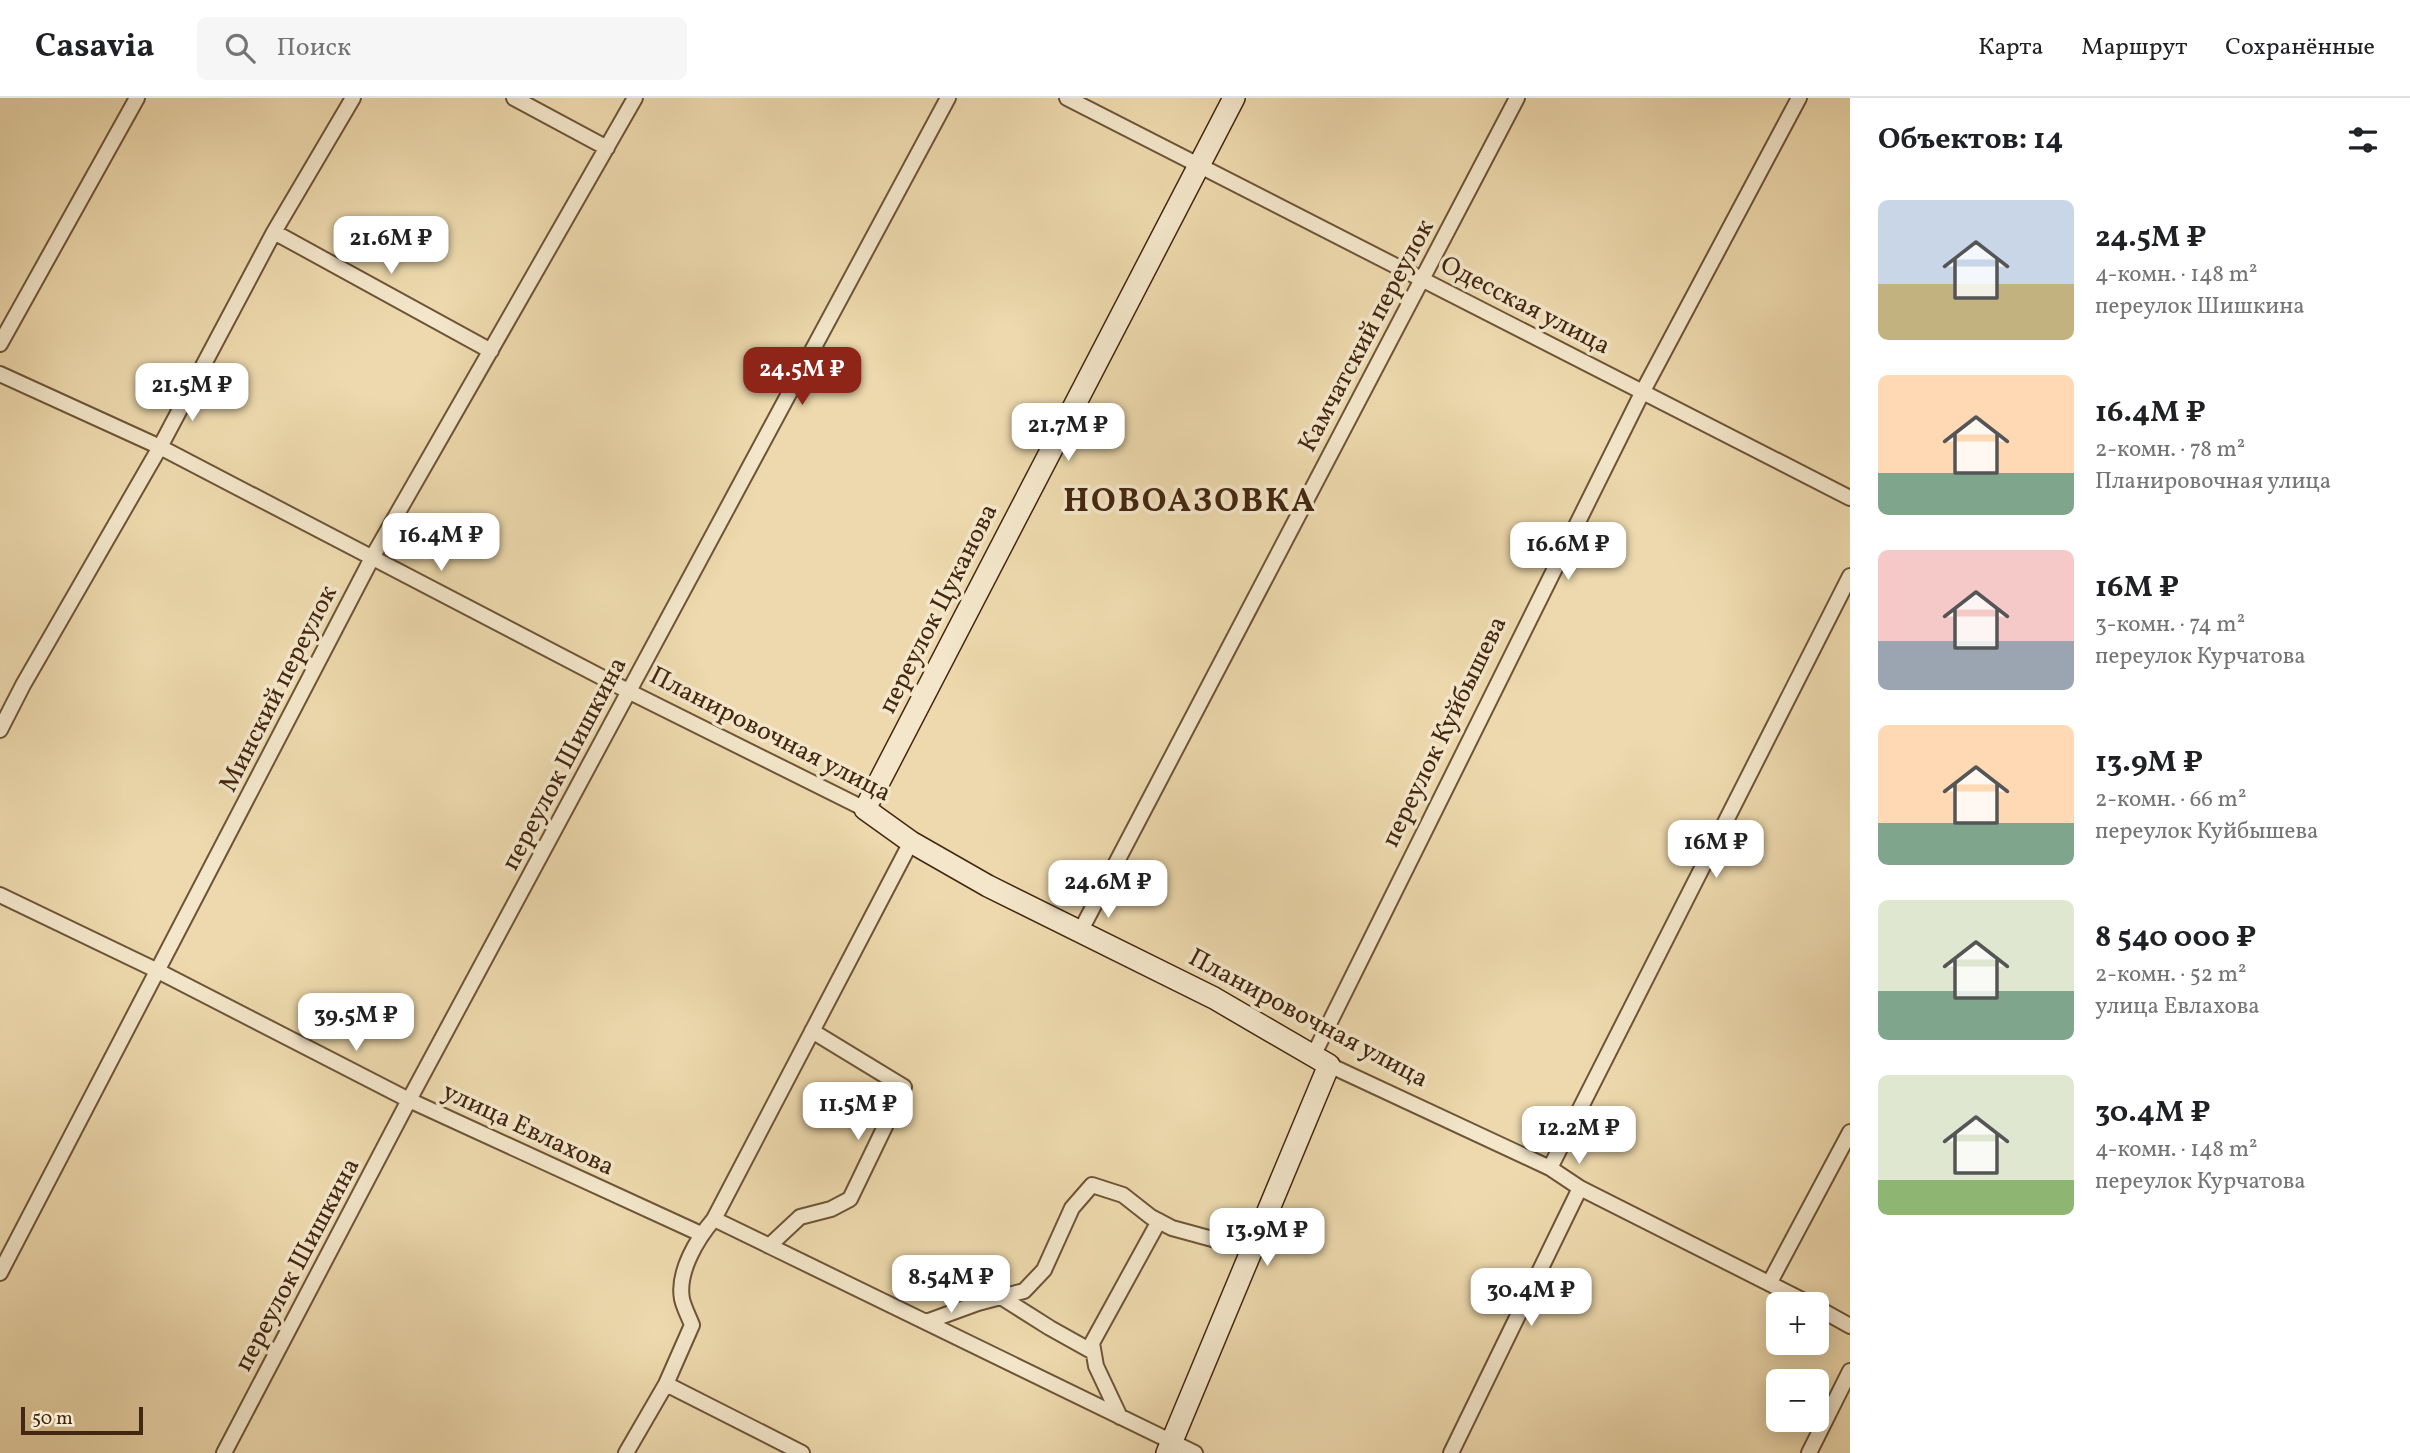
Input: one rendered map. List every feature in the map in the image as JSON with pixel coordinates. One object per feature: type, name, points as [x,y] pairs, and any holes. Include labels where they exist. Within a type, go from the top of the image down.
[{"type":"main road","name":"переулок Цуканова","points":[[864,809],[1234,98]]},
{"type":"main road","name":"Планировочная улица","points":[[864,809],[911,842],[988,886],[1214,998],[1321,1059]]},
{"type":"main road","name":"переулок Куйбышева","points":[[1170,1448],[1254,1245],[1321,1059]]},
{"type":"street","points":[[0,344],[137,98]]},
{"type":"street","points":[[0,730],[23,685],[160,447],[274,232],[353,98]]},
{"type":"street","points":[[514,98],[607,148]]},
{"type":"street","name":"Минский переулок","points":[[0,1273],[373,556],[635,98]]},
{"type":"street","name":"переулок Шишкина","points":[[224,1453],[409,1100],[948,98]]},
{"type":"street","name":"Одесская улица","points":[[1067,98],[1850,498]]},
{"type":"street","name":"Камчатский переулок","points":[[1081,930],[1517,98]]},
{"type":"street","name":"переулок Куйбышева","points":[[1321,1059],[1643,391],[1799,98]]},
{"type":"street","points":[[274,232],[491,351]]},
{"type":"street","name":"Планировочная улица","points":[[0,374],[160,447],[630,692],[864,809]]},
{"type":"street","points":[[1550,1168],[1850,576]]},
{"type":"street","points":[[626,1453],[666,1384],[692,1325],[682,1300],[681,1278],[701,1234],[714,1219],[911,842]]},
{"type":"street","name":"улица Евлахова","points":[[0,895],[158,971],[409,1100],[701,1234]]},
{"type":"street","points":[[769,1246],[800,1217],[831,1209],[850,1199],[904,1087],[812,1031]]},
{"type":"street","name":"Планировочная улица","points":[[1321,1059],[1550,1168],[1580,1188],[1788,1292]]},
{"type":"street","points":[[1770,1282],[1850,1132]]},
{"type":"street","points":[[926,1322],[978,1303],[1024,1291],[1044,1270],[1072,1208],[1092,1185],[1123,1195],[1172,1228],[1216,1240],[1254,1245]]},
{"type":"street","points":[[1451,1453],[1580,1188]]},
{"type":"street","points":[[714,1219],[1120,1417],[1170,1448],[1195,1453]]},
{"type":"street","points":[[1120,1417],[1096,1366],[1092,1343],[1159,1221]]},
{"type":"street","points":[[1001,1297],[1093,1352]]},
{"type":"street","points":[[1829,1314],[1850,1326]]},
{"type":"street","points":[[1809,1453],[1850,1371]]},
{"type":"street","points":[[666,1384],[802,1453]]},
{"type":"district","name":"НОВОАЗОВКА","points":[[1190,499]]}]
